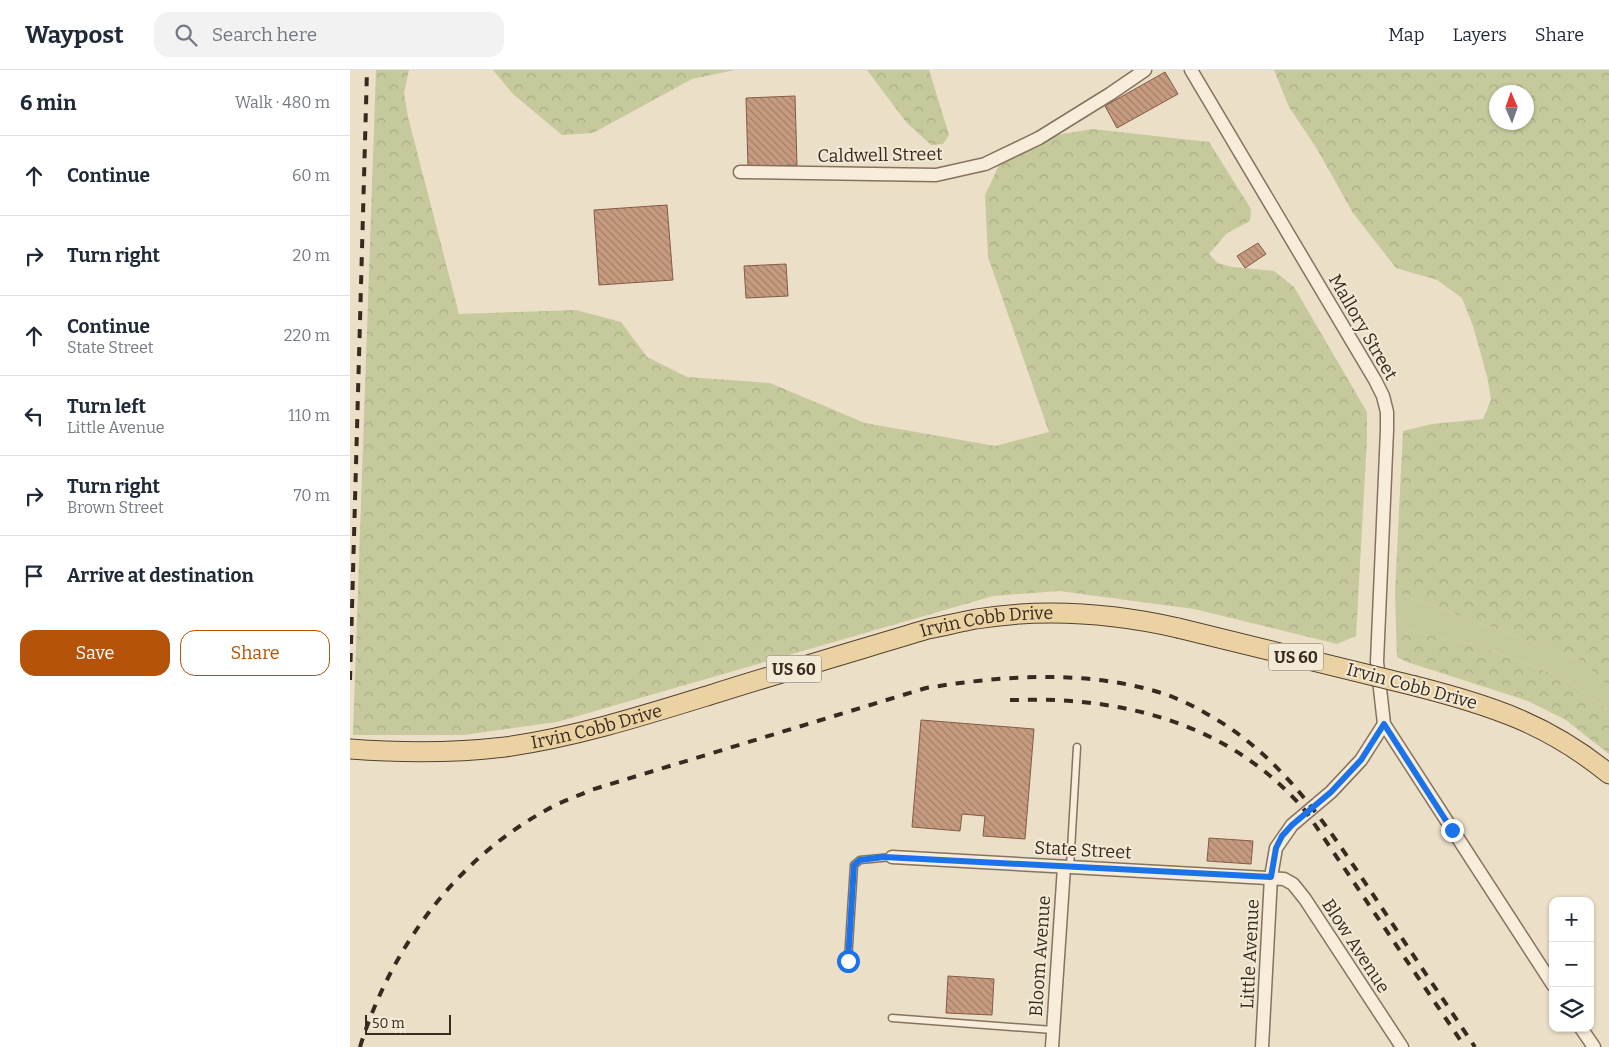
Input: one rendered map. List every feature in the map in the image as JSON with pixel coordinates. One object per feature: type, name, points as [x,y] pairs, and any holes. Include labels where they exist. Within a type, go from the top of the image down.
[{"type":"main road","name":"Irvin Cobb Drive","points":[[350,750],[455,751],[505,747],[587,732],[910,635],[977,619],[1062,613],[1128,619],[1178,628],[1482,704],[1537,726],[1590,758],[1609,774]]},
{"type":"street","name":"Caldwell Street","points":[[740,172],[936,176],[985,164],[1040,138],[1145,70]]},
{"type":"street","name":"Mallory Street","points":[[1191,70],[1279,220],[1357,347],[1382,396],[1387,412],[1377,662],[1384,724]]},
{"type":"street","name":"Little Avenue","points":[[1262,1047],[1271,877],[1276,848],[1282,836],[1292,825],[1331,792],[1361,760],[1384,724]]},
{"type":"street","points":[[1384,724],[1549,979]]},
{"type":"street","name":"State Street","points":[[892,857],[1271,877]]},
{"type":"street","name":"Bloom Avenue","points":[[1052,1047],[1067,867]]},
{"type":"street","name":"Blow Avenue","points":[[1271,877],[1284,879],[1293,884],[1402,1047]]},
{"type":"street","points":[[1584,1032],[1594,1047]]},
{"type":"lane","points":[[1067,867],[1077,747]]},
{"type":"lane","points":[[848,961],[854,865],[860,860],[892,857]]},
{"type":"lane","points":[[892,1018],[1053,1030]]},
{"type":"green space","points":[[376,70],[409,70],[404,93],[408,117],[459,314],[576,310],[621,322],[647,357],[687,377],[770,383],[865,423],[995,446],[1049,432],[988,257],[985,195],[1001,161],[1057,135],[1092,129],[1209,142],[1251,209],[1250,221],[1227,233],[1209,254],[1218,263],[1232,267],[1274,271],[1294,287],[1367,412],[1356,636],[1337,644],[1194,609],[1059,591],[993,596],[557,722],[464,735],[353,735]]},
{"type":"green space","points":[[493,70],[735,70],[692,79],[593,133],[562,135],[513,94]]},
{"type":"green space","points":[[867,70],[929,70],[949,135],[943,144],[931,145],[906,122]]},
{"type":"green space","points":[[1274,70],[1609,70],[1609,687],[1581,660],[1395,592],[1403,431],[1432,424],[1483,419],[1491,400],[1487,376],[1473,326],[1462,298],[1437,280],[1396,268],[1353,213],[1317,149],[1289,107]]},
{"type":"green space","points":[[1395,592],[1581,660],[1609,687],[1609,711],[1561,677],[1477,645],[1396,628]]},
{"type":"green space","points":[[1396,628],[1477,645],[1561,677],[1609,711],[1609,754],[1566,720],[1528,701],[1407,662],[1397,657]]},
{"type":"building","points":[[1165,72],[1178,94],[1117,128],[1105,106]]},
{"type":"building","points":[[795,96],[797,165],[748,167],[746,98]]},
{"type":"building","points":[[667,205],[673,280],[599,285],[594,210]]},
{"type":"building","points":[[1258,243],[1266,254],[1245,268],[1237,256]]},
{"type":"building","points":[[786,264],[788,296],[746,298],[744,266]]},
{"type":"building","points":[[921,720],[1034,729],[1025,839],[983,836],[985,816],[962,814],[960,831],[912,827]]},
{"type":"building","points":[[1209,838],[1253,841],[1251,864],[1207,861]]},
{"type":"building","points":[[948,976],[994,979],[992,1015],[946,1013]]},
{"type":"railway","points":[[350,680],[367,70]]},
{"type":"railway","points":[[360,1047],[373,1010],[390,974],[432,908],[458,878],[487,851],[518,827],[552,807],[591,790],[926,688],[982,680],[1039,677],[1095,680],[1166,694],[1207,714],[1235,732],[1260,752],[1304,798],[1342,849],[1475,1047]]},
{"type":"railway","points":[[1010,700],[1071,701],[1138,711],[1201,733],[1230,748],[1258,766],[1307,813],[1465,1047]]},
{"type":"route","points":[[848,961],[854,865],[860,860],[884,857],[1271,877],[1276,848],[1282,836],[1292,825],[1331,792],[1361,760],[1384,724],[1452,830]]}]
